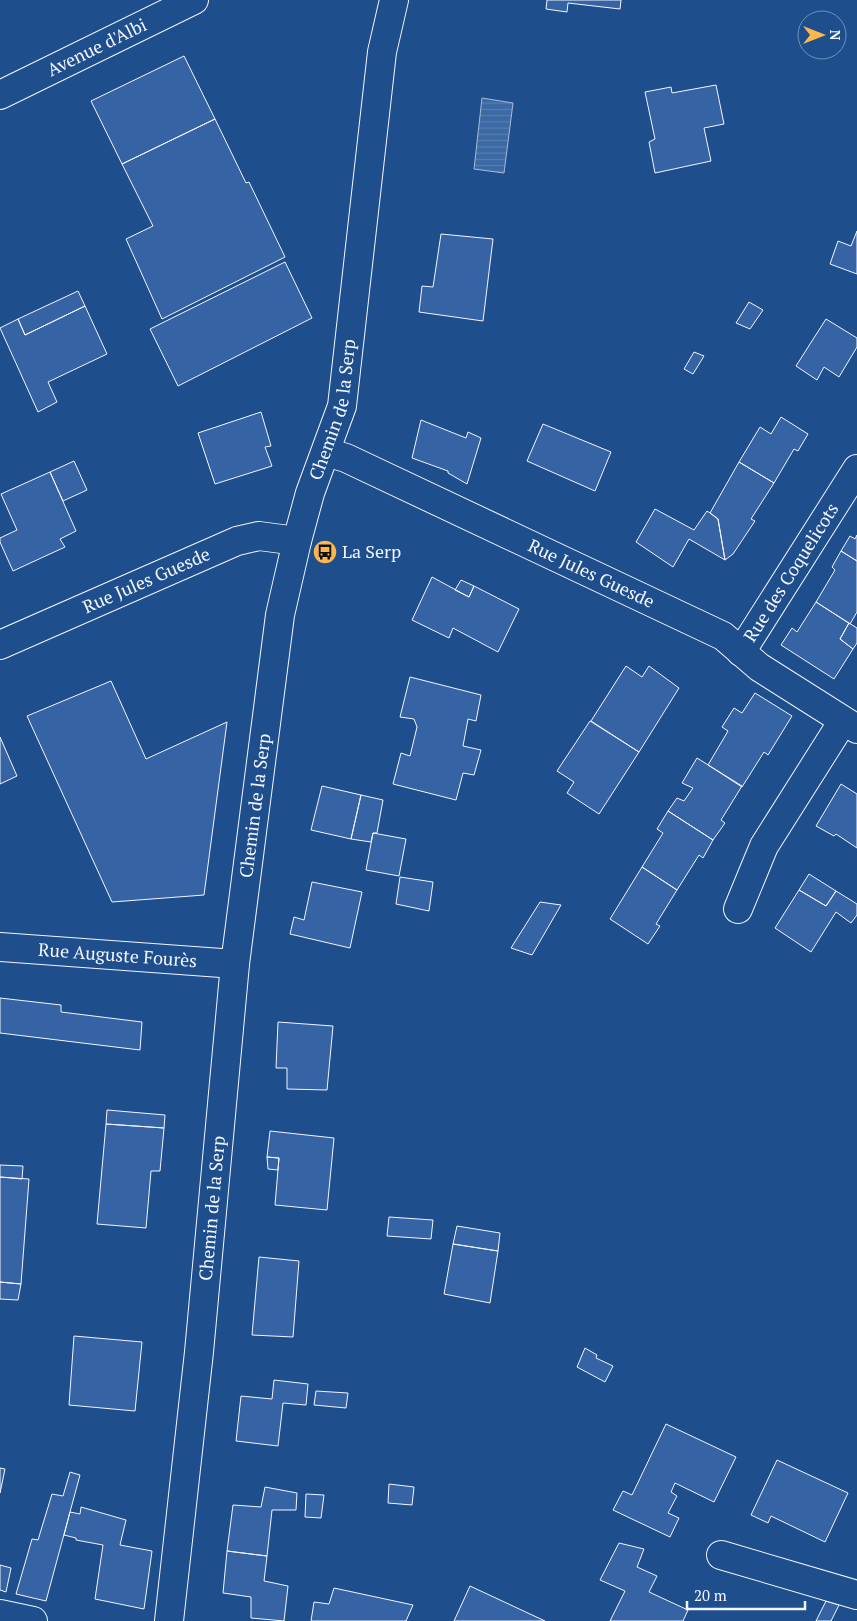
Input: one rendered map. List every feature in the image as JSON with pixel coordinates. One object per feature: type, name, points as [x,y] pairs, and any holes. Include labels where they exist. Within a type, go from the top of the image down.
[{"type":"street","name":"Avenue d'Albi","points":[[0,95],[194,0]]},
{"type":"street","name":"Chemin de la Serp","points":[[169,1621],[199,1352],[234,964],[280,615],[310,493],[342,406],[382,52],[394,0]]},
{"type":"street","name":"Rue Jules Guesde","points":[[326,452],[346,458],[723,636],[758,667],[850,725],[764,846],[738,909]]},
{"type":"street","name":"Rue des Coquelicots","points":[[741,652],[857,469]]},
{"type":"street","name":"Rue Jules Guesde","points":[[0,645],[237,541],[259,536],[297,541]]},
{"type":"street","name":"Rue Auguste Fourès","points":[[0,947],[234,964]]},
{"type":"street","points":[[721,1555],[857,1595]]},
{"type":"street","points":[[0,1614],[33,1621]]},
{"type":"water","points":[[482,98],[513,103],[504,173],[474,169]]},
{"type":"building","points":[[547,0],[621,0],[620,9],[568,3],[567,12],[546,9]]},
{"type":"building","points":[[184,56],[215,119],[122,164],[91,101]]},
{"type":"building","points":[[716,85],[724,124],[704,128],[711,161],[655,173],[649,142],[655,139],[645,92],[671,87],[672,93]]},
{"type":"building","points":[[215,119],[246,183],[249,182],[285,257],[162,319],[126,239],[153,226],[122,164]]},
{"type":"building","points":[[857,231],[857,274],[830,264],[838,241],[851,246]]},
{"type":"building","points":[[441,234],[493,239],[483,321],[419,312],[422,286],[433,287]]},
{"type":"building","points":[[285,262],[312,318],[178,386],[150,329]]},
{"type":"building","points":[[78,291],[85,306],[25,335],[18,319]]},
{"type":"building","points":[[749,302],[763,310],[750,329],[736,323]]},
{"type":"building","points":[[85,306],[107,354],[48,382],[57,402],[38,412],[0,328],[18,319],[25,335]]},
{"type":"building","points":[[826,319],[857,338],[857,347],[839,377],[824,367],[817,380],[796,366]]},
{"type":"building","points":[[694,352],[704,356],[693,374],[684,369]]},
{"type":"building","points":[[261,412],[271,446],[265,447],[272,466],[215,484],[198,433]]},
{"type":"building","points":[[781,417],[808,434],[798,451],[794,449],[774,483],[739,462],[760,427],[771,434]]},
{"type":"building","points":[[421,420],[466,438],[468,432],[481,438],[467,484],[448,473],[448,471],[412,458]]},
{"type":"building","points":[[543,424],[611,452],[595,491],[527,461]]},
{"type":"building","points":[[74,461],[87,490],[63,501],[50,472]]},
{"type":"building","points":[[739,462],[774,483],[751,519],[755,521],[733,554],[725,560],[718,519],[710,513]]},
{"type":"building","points":[[50,472],[76,531],[60,539],[65,547],[13,571],[0,538],[17,530],[1,494]]},
{"type":"building","points":[[655,509],[694,530],[707,511],[710,513],[718,519],[725,560],[689,539],[673,567],[636,542]]},
{"type":"building","points":[[857,535],[857,561],[841,551],[850,536],[855,539]]},
{"type":"building","points":[[841,551],[857,561],[857,612],[850,624],[816,602],[835,570],[832,567]]},
{"type":"building","points":[[432,577],[469,597],[474,586],[519,609],[498,652],[453,628],[449,638],[412,620]]},
{"type":"building","points":[[461,580],[474,586],[469,597],[455,590]]},
{"type":"building","points":[[816,602],[849,623],[840,639],[853,649],[834,679],[781,645],[792,628],[797,632]]},
{"type":"building","points":[[849,623],[857,628],[857,643],[853,649],[840,639]]},
{"type":"building","points":[[626,666],[642,677],[649,666],[679,688],[639,752],[591,721]]},
{"type":"building","points":[[410,677],[481,695],[476,721],[468,719],[463,746],[481,750],[474,775],[463,773],[456,800],[393,784],[401,753],[410,756],[417,727],[414,719],[400,717]]},
{"type":"building","points":[[111,681],[146,759],[227,722],[204,895],[112,902],[27,716]]},
{"type":"building","points":[[755,693],[792,716],[768,755],[764,752],[742,787],[708,765],[728,731],[722,727],[734,708],[742,713]]},
{"type":"building","points":[[590,721],[639,752],[599,814],[567,793],[574,782],[557,771]]},
{"type":"building","points":[[0,737],[17,776],[0,784]]},
{"type":"building","points":[[697,758],[742,786],[721,820],[725,823],[713,840],[668,811],[677,798],[684,801],[693,788],[682,783]]},
{"type":"building","points":[[841,784],[857,794],[857,848],[836,834],[834,836],[816,826]]},
{"type":"building","points":[[322,786],[361,795],[351,839],[311,830]]},
{"type":"building","points":[[361,795],[383,800],[377,833],[373,833],[371,842],[351,839]]},
{"type":"building","points":[[668,811],[713,840],[703,858],[699,855],[677,890],[642,867],[663,833],[657,829]]},
{"type":"building","points":[[373,833],[406,839],[399,876],[366,870]]},
{"type":"building","points":[[642,867],[677,890],[656,924],[660,926],[648,944],[610,919]]},
{"type":"building","points":[[809,874],[836,891],[826,906],[799,890]]},
{"type":"building","points":[[400,877],[433,882],[429,911],[396,904]]},
{"type":"building","points":[[312,882],[362,892],[350,948],[290,934],[294,917],[304,920]]},
{"type":"building","points":[[799,890],[826,906],[836,891],[857,904],[857,915],[851,923],[836,912],[811,952],[775,928]]},
{"type":"building","points":[[540,902],[561,905],[532,955],[511,948]]},
{"type":"building","points":[[0,998],[61,1005],[61,1012],[142,1022],[140,1050],[0,1033]]},
{"type":"building","points":[[278,1022],[333,1026],[327,1090],[287,1089],[287,1068],[276,1068]]},
{"type":"building","points":[[107,1110],[165,1115],[164,1128],[106,1124]]},
{"type":"building","points":[[106,1124],[164,1128],[160,1171],[151,1171],[146,1228],[97,1224]]},
{"type":"building","points":[[270,1131],[334,1138],[327,1210],[275,1205],[279,1158],[267,1157]]},
{"type":"building","points":[[267,1157],[279,1158],[278,1170],[268,1169]]},
{"type":"building","points":[[0,1165],[23,1166],[22,1179],[0,1177]]},
{"type":"building","points":[[0,1177],[29,1179],[21,1284],[0,1282]]},
{"type":"building","points":[[389,1217],[433,1220],[431,1239],[387,1236]]},
{"type":"building","points":[[457,1226],[500,1233],[498,1251],[453,1244]]},
{"type":"building","points":[[453,1244],[498,1251],[490,1303],[444,1294]]},
{"type":"building","points":[[259,1257],[299,1261],[293,1337],[252,1335]]},
{"type":"building","points":[[0,1282],[21,1284],[18,1300],[0,1299]]},
{"type":"building","points":[[74,1336],[142,1342],[135,1411],[69,1405]]},
{"type":"building","points":[[585,1348],[597,1355],[596,1358],[613,1366],[605,1382],[577,1367]]},
{"type":"building","points":[[274,1380],[308,1384],[306,1405],[283,1403],[278,1446],[236,1441],[241,1396],[272,1399]]},
{"type":"building","points":[[316,1391],[348,1393],[346,1408],[314,1405]]},
{"type":"building","points":[[666,1424],[736,1457],[714,1502],[675,1483],[671,1492],[677,1496],[668,1513],[679,1518],[670,1537],[613,1510],[623,1491],[632,1495]]},
{"type":"building","points":[[777,1460],[848,1493],[825,1542],[771,1516],[768,1523],[751,1515]]},
{"type":"building","points":[[0,1468],[5,1469],[0,1493]]},
{"type":"building","points":[[70,1472],[80,1475],[46,1601],[16,1594],[32,1539],[38,1540],[52,1494],[63,1496]]},
{"type":"building","points":[[389,1484],[414,1487],[412,1505],[388,1503]]},
{"type":"building","points":[[265,1487],[297,1493],[296,1510],[272,1510],[267,1556],[227,1551],[233,1505],[261,1507]]},
{"type":"building","points":[[306,1494],[324,1495],[321,1518],[305,1517]]},
{"type":"building","points":[[81,1507],[126,1520],[120,1545],[152,1551],[144,1609],[95,1599],[103,1545],[76,1540],[76,1538],[64,1535],[70,1512],[80,1514]]},
{"type":"building","points":[[619,1543],[644,1549],[637,1567],[657,1576],[649,1592],[688,1610],[683,1621],[610,1621],[625,1591],[600,1580]]},
{"type":"building","points":[[227,1551],[267,1556],[264,1581],[288,1586],[284,1621],[251,1618],[251,1597],[223,1593]]},
{"type":"building","points":[[0,1565],[11,1568],[6,1592],[0,1590]]},
{"type":"building","points":[[470,1586],[545,1621],[454,1621]]},
{"type":"building","points":[[334,1588],[413,1605],[406,1621],[311,1621],[314,1602],[329,1604]]},
{"type":"building","points":[[826,1601],[839,1605],[831,1621],[816,1621]]},
{"type":"place","name":"La Serp","points":[[325,552]]}]
